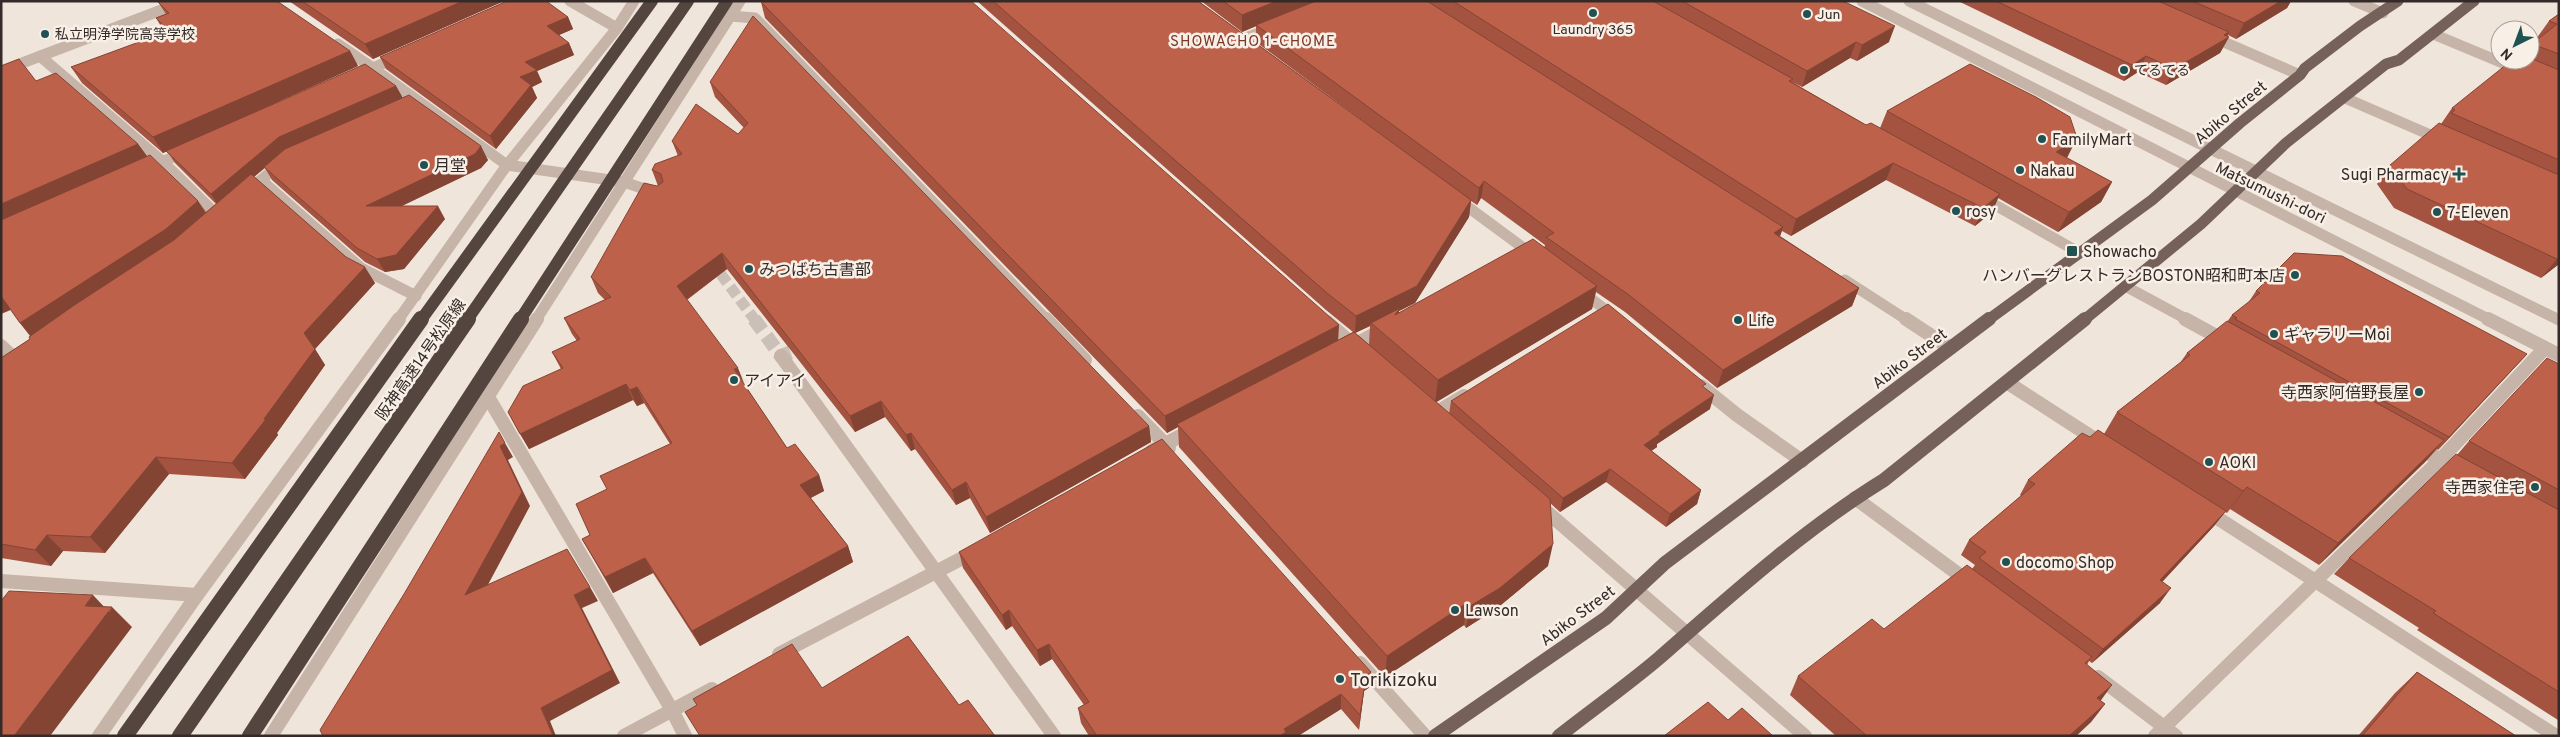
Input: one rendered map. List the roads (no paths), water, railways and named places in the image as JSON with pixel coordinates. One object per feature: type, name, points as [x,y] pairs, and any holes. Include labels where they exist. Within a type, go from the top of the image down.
[{"type":"highway","points":[[126,736],[339,433],[652,1]]},
{"type":"highway","name":"阪神高速14号松原線","points":[[180,736],[688,1]]},
{"type":"highway","points":[[250,736],[728,8]]},
{"type":"main road","name":"Abiko Street","points":[[1435,736],[1606,618],[1665,563],[1950,348],[2152,200],[2211,148],[2300,75],[2305,68],[2360,26],[2383,13],[2398,1]]},
{"type":"main road","points":[[1559,736],[1656,660],[1686,633],[1855,498],[1884,480],[2008,383],[2201,224],[2286,143],[2346,98],[2386,64],[2399,60],[2474,1]]},
{"type":"street","points":[[1,71],[185,1]]},
{"type":"street","points":[[570,1],[617,28]]},
{"type":"street","points":[[99,736],[197,595],[416,296],[507,165],[617,28],[634,1]]},
{"type":"street","points":[[271,736],[624,182],[728,8],[740,1]]},
{"type":"street","name":"Matsumushi-dori","points":[[1862,1],[2559,355]]},
{"type":"street","name":"Matsumushi-dori","points":[[1909,1],[2559,320]]},
{"type":"street","points":[[2354,1],[2383,13]]},
{"type":"street","points":[[728,8],[755,18],[1092,367]]},
{"type":"street","points":[[1242,40],[1285,22]]},
{"type":"street","points":[[2203,32],[2300,75]]},
{"type":"street","points":[[2433,34],[2532,75]]},
{"type":"street","points":[[329,38],[507,165],[624,182],[662,195]]},
{"type":"street","points":[[345,80],[370,66],[408,52]]},
{"type":"street","points":[[40,56],[163,162],[218,216]]},
{"type":"street","points":[[2346,98],[2452,145]]},
{"type":"street","points":[[400,108],[417,100]]},
{"type":"street","points":[[136,174],[199,146]]},
{"type":"street","points":[[239,198],[289,156]]},
{"type":"street","points":[[261,180],[362,268],[416,296]]},
{"type":"street","points":[[1447,192],[1542,262]]},
{"type":"street","points":[[1974,193],[2080,253]]},
{"type":"street","points":[[1510,260],[1527,250]]},
{"type":"street","points":[[1838,276],[1950,348]]},
{"type":"street","points":[[1574,286],[1621,321]]},
{"type":"street","points":[[2126,286],[2236,347]]},
{"type":"street","points":[[1589,319],[1606,309]]},
{"type":"street","points":[[1317,313],[1368,358]]},
{"type":"street","points":[[1337,354],[1397,322]]},
{"type":"street","points":[[1,346],[17,361]]},
{"type":"street","points":[[2084,668],[2165,733],[2314,580],[2440,460],[2545,348]]},
{"type":"street","points":[[781,356],[1054,736]]},
{"type":"street","points":[[1691,378],[1737,415],[1802,461]]},
{"type":"street","points":[[2008,383],[2113,451]]},
{"type":"street","points":[[1434,414],[1475,389]]},
{"type":"street","points":[[488,397],[672,710],[685,736]]},
{"type":"street","points":[[1132,409],[1178,459]]},
{"type":"street","points":[[1140,458],[1208,421]]},
{"type":"street","points":[[2406,441],[2474,479]]},
{"type":"street","points":[[1530,497],[1805,736]]},
{"type":"street","points":[[1855,498],[1981,590]]},
{"type":"street","points":[[2197,504],[2556,736]]},
{"type":"street","points":[[770,659],[988,544]]},
{"type":"street","points":[[1,580],[197,595]]},
{"type":"street","points":[[1350,652],[1425,736]]},
{"type":"street","points":[[624,736],[725,682]]},
{"type":"tunnel","points":[[711,261],[755,320]]},
{"type":"tunnel","points":[[754,319],[781,356],[808,345]]},
{"type":"place","name":"Laundry 365","points":[[1593,13]]},
{"type":"place","name":"Jun","points":[[1807,14]]},
{"type":"place","name":"私立明浄学院高等学校","points":[[45,34]]},
{"type":"place","name":"てるてる","points":[[2124,70]]},
{"type":"place","name":"FamilyMart","points":[[2042,139]]},
{"type":"place","name":"月堂","points":[[424,165]]},
{"type":"place","name":"Nakau","points":[[2020,170]]},
{"type":"place","name":"Sugi Pharmacy","points":[[2459,174]]},
{"type":"place","name":"rosy","points":[[1956,211]]},
{"type":"place","name":"7-Eleven","points":[[2437,212]]},
{"type":"place","name":"Showacho","points":[[2072,251]]},
{"type":"place","name":"みつばち古書部","points":[[749,269]]},
{"type":"place","name":"ハンバーグレストランBOSTON昭和町本店","points":[[2295,275]]},
{"type":"place","name":"Life","points":[[1738,320]]},
{"type":"place","name":"ギャラリーMoi","points":[[2274,334]]},
{"type":"place","name":"アイアイ","points":[[734,380]]},
{"type":"place","name":"寺西家阿倍野長屋","points":[[2419,392]]},
{"type":"place","name":"AOKI","points":[[2209,462]]},
{"type":"place","name":"寺西家住宅","points":[[2535,487]]},
{"type":"place","name":"docomo Shop","points":[[2006,562]]},
{"type":"place","name":"Lawson","points":[[1455,610]]},
{"type":"place","name":"Torikizoku","points":[[1340,679]]},
{"type":"district","name":"SHOWACHO 1-CHOME","points":[[1253,41]]}]
